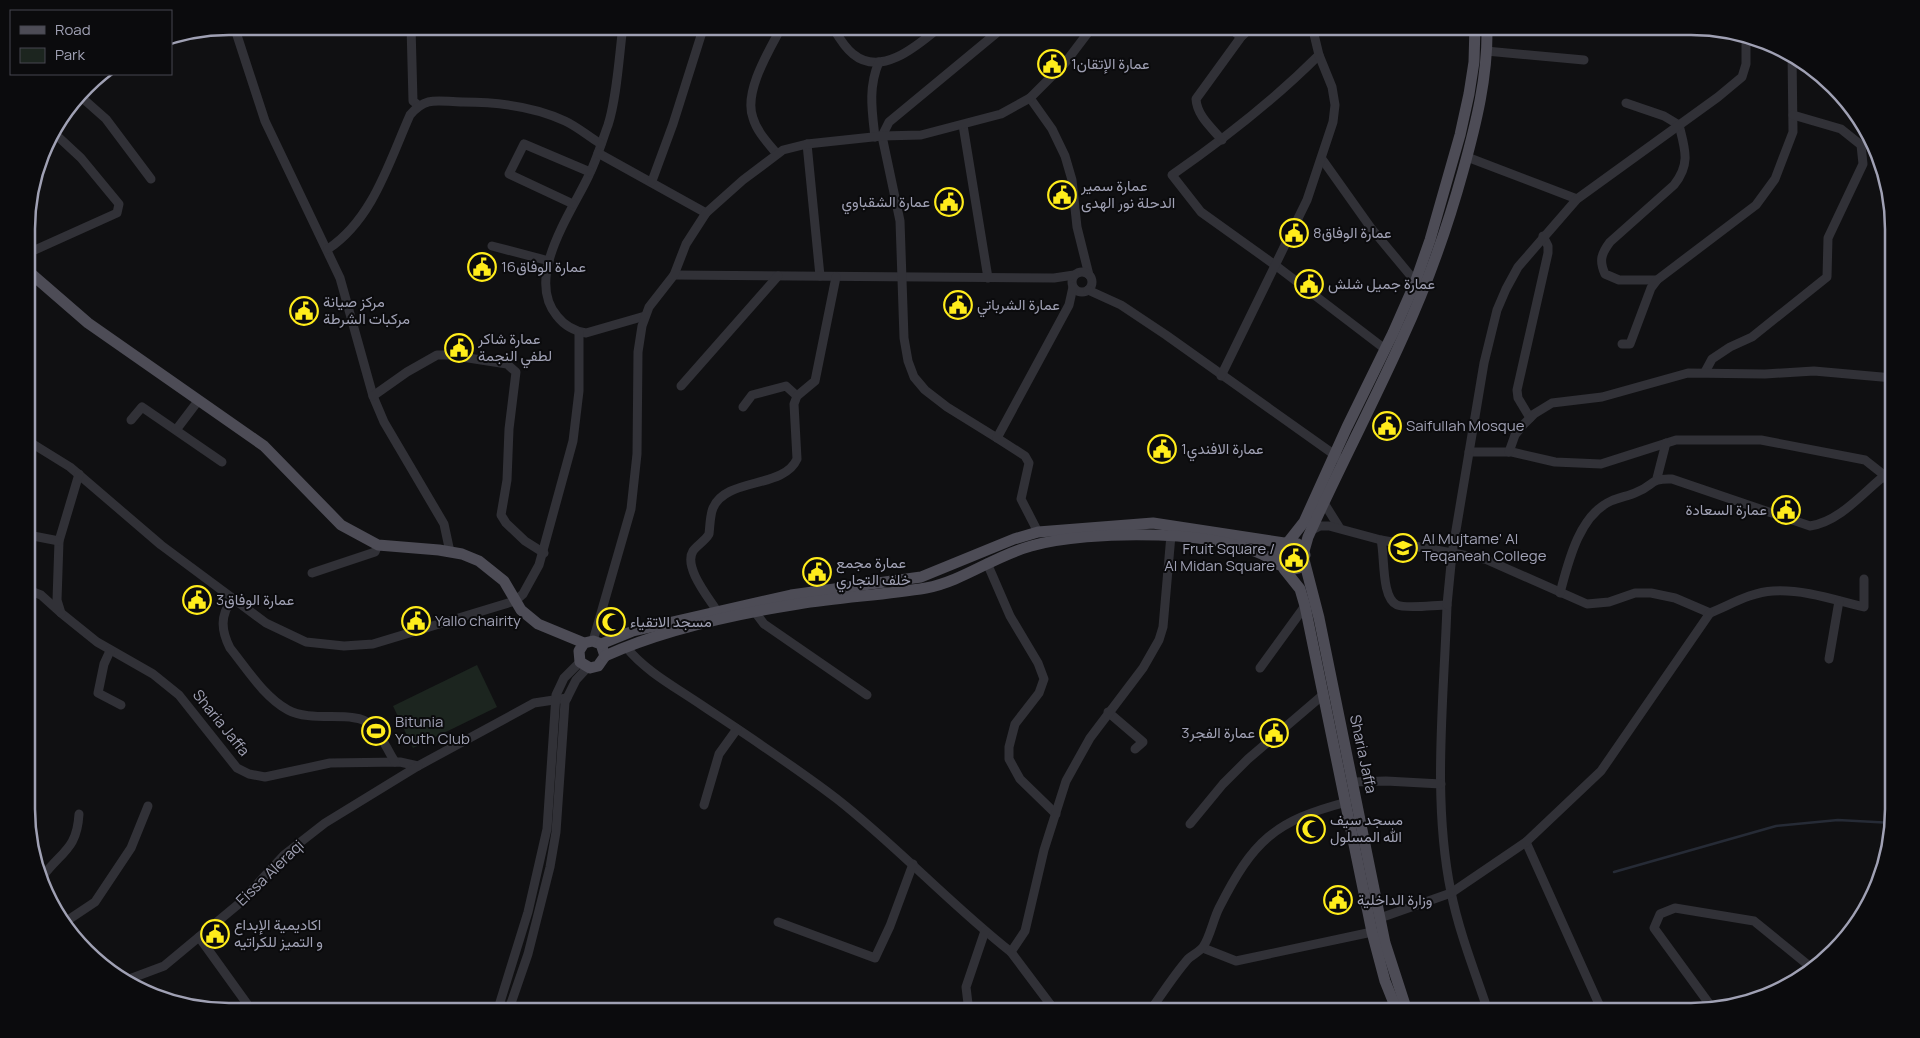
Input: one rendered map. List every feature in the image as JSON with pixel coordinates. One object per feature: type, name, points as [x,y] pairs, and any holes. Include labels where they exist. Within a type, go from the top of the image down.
[{"type":"main road","points":[[1475,35],[1474,62],[1460,135],[1416,281],[1339,458],[1304,556],[1295,570],[1281,566],[1276,554],[1304,522],[1339,458],[1420,298],[1434,264],[1467,157],[1482,93],[1486,35]]},
{"type":"main road","points":[[35,277],[88,323],[264,446],[342,525],[378,545],[450,552],[479,561],[504,581],[528,617],[558,634],[593,643],[633,631],[790,595],[921,577],[1014,538],[1038,532],[1152,523],[1298,544],[1304,556]]},
{"type":"main road","name":"Sharia Jaffa","points":[[582,661],[598,666],[605,656],[640,640],[755,612],[799,604],[929,587],[957,578],[1010,552],[1050,541],[1121,535],[1171,536],[1255,550],[1281,566],[1300,588],[1306,606],[1372,932],[1385,981],[1394,1003]]},
{"type":"main road","name":"Sharia Jaffa","points":[[1304,556],[1319,618],[1380,918],[1394,975],[1404,1003]]},
{"type":"main road","points":[[558,634],[582,661],[593,643]]},
{"type":"main road","points":[[593,643],[605,656]]},
{"type":"street","points":[[237,35],[265,121],[298,192],[328,249],[340,278],[373,396],[384,422],[444,524],[450,552]]},
{"type":"street","points":[[411,35],[413,101],[418,106]]},
{"type":"street","points":[[622,35],[609,122],[600,149],[573,204],[549,261],[546,272],[548,302],[560,320],[579,332],[586,333],[645,316]]},
{"type":"street","points":[[652,181],[673,124],[701,35]]},
{"type":"street","points":[[777,154],[752,117],[751,99],[754,86],[778,35]]},
{"type":"street","points":[[839,35],[853,54],[863,60],[879,62],[898,56],[928,35]]},
{"type":"street","points":[[878,137],[890,122],[994,35]]},
{"type":"street","points":[[593,643],[631,509],[637,454],[638,352],[645,316],[674,276],[686,244],[706,213],[743,180],[783,150],[807,144],[921,135],[1002,114],[1030,98],[1065,63],[1086,35]]},
{"type":"street","points":[[1222,140],[1202,117],[1196,107],[1196,99],[1241,37],[1238,35]]},
{"type":"street","points":[[1221,376],[1307,200],[1333,122],[1335,105],[1332,87],[1319,55],[1314,35]]},
{"type":"street","points":[[1485,1003],[1451,893],[1443,835],[1441,784],[1447,605],[1452,554],[1484,363],[1498,310],[1506,289],[1518,267],[1577,199],[1718,97],[1742,77],[1746,64],[1746,43]]},
{"type":"street","points":[[1486,52],[1584,60]]},
{"type":"street","points":[[1319,55],[1289,85],[1222,140],[1172,175],[1201,212],[1275,265],[1385,349]]},
{"type":"street","points":[[879,62],[874,72],[870,95],[878,137],[900,221],[904,338],[908,361],[914,376],[925,390],[947,407],[1025,456],[1029,463],[1022,499],[1038,532]]},
{"type":"street","points":[[1622,344],[1630,344],[1651,288],[1657,280],[1756,205],[1775,179],[1793,132],[1792,64]]},
{"type":"street","points":[[1030,98],[1052,129],[1065,156],[1072,180],[1077,227],[1092,284],[1087,291],[1069,305]]},
{"type":"street","points":[[84,100],[106,119],[151,179]]},
{"type":"street","points":[[328,249],[342,240],[364,213],[410,115],[418,106],[429,100],[488,101],[518,106],[566,122],[600,149],[706,213]]},
{"type":"street","points":[[1626,103],[1664,116],[1679,125],[1685,149],[1686,163],[1683,174],[1658,201],[1624,228],[1601,253],[1601,265],[1605,274],[1619,280],[1657,280]]},
{"type":"street","points":[[1705,372],[1712,359],[1730,347],[1752,337],[1827,277],[1828,238],[1863,164],[1861,145],[1841,129],[1793,115]]},
{"type":"street","points":[[963,125],[988,278]]},
{"type":"street","points":[[35,250],[117,213],[119,204],[81,158],[58,137]]},
{"type":"street","points":[[573,204],[509,174],[524,144],[590,172]]},
{"type":"street","points":[[807,144],[820,276]]},
{"type":"street","points":[[1467,157],[1577,199]]},
{"type":"street","points":[[1322,159],[1371,228],[1416,281]]},
{"type":"street","points":[[1530,418],[1518,398],[1517,390],[1548,254],[1548,246],[1543,236]]},
{"type":"street","points":[[492,246],[549,261]]},
{"type":"street","points":[[997,438],[1036,370],[1069,305],[1082,250]]},
{"type":"street","points":[[674,276],[1054,278],[1074,280],[1084,272],[1117,303]]},
{"type":"street","points":[[681,386],[778,276]]},
{"type":"street","points":[[718,611],[693,572],[690,556],[694,549],[710,534],[712,509],[717,500],[744,486],[782,474],[794,465],[797,459],[794,404],[797,396],[815,381],[836,276]]},
{"type":"street","points":[[1074,280],[1078,292],[1087,291],[1117,303],[1166,335],[1221,376],[1339,458]]},
{"type":"street","points":[[35,445],[79,474],[161,545],[266,624],[306,642],[344,646],[373,644],[404,636],[515,600],[530,583],[544,553],[573,441],[579,391],[579,332]]},
{"type":"street","points":[[373,396],[406,372],[437,355],[449,355],[507,364],[516,372],[509,429],[507,480],[501,515],[506,523],[525,542],[544,553]]},
{"type":"street","points":[[1509,452],[1515,435],[1530,418],[1552,403],[1602,397],[1669,377],[1705,372],[1765,374],[1814,371],[1885,377]]},
{"type":"street","points":[[743,407],[752,395],[786,386],[797,396]]},
{"type":"street","points":[[176,430],[198,400]]},
{"type":"street","points":[[131,420],[142,407],[222,462]]},
{"type":"street","points":[[1469,452],[1509,452],[1555,462],[1601,464],[1676,440],[1713,438],[1761,440],[1865,460],[1884,475],[1837,516],[1820,525],[1810,526],[1672,479],[1657,478]]},
{"type":"street","points":[[1560,593],[1578,536],[1597,511],[1610,501],[1640,491],[1657,478],[1666,443]]},
{"type":"street","points":[[35,449],[48,452]]},
{"type":"street","points":[[61,613],[57,600],[59,541],[79,474]]},
{"type":"street","points":[[1324,504],[1339,528]]},
{"type":"street","points":[[1312,530],[1320,526],[1339,528],[1382,540],[1485,559],[1586,604],[1609,602],[1635,593],[1651,593],[1675,598],[1710,613]]},
{"type":"street","points":[[35,536],[59,541]]},
{"type":"street","points":[[1010,952],[1026,931],[1044,850],[1066,781],[1090,738],[1143,668],[1159,640],[1163,627],[1171,536]]},
{"type":"street","points":[[1382,540],[1386,590],[1390,600],[1398,606],[1447,605]]},
{"type":"street","points":[[312,573],[375,552],[378,545]]},
{"type":"street","points":[[987,563],[1010,616],[1038,663],[1044,679],[1038,693],[1015,724],[1009,759],[1020,779],[1056,814]]},
{"type":"street","points":[[1380,918],[1451,893],[1526,842],[1601,771],[1710,613],[1748,597],[1771,591],[1790,591],[1864,608],[1864,579]]},
{"type":"street","name":"Sharia Jaffa","points":[[35,593],[110,651],[153,674],[180,695],[217,745],[244,772],[264,777],[330,763],[395,762],[418,766]]},
{"type":"street","points":[[232,599],[222,616],[226,640],[230,648],[276,703],[288,710],[308,717],[350,717],[365,720],[378,733],[395,762]]},
{"type":"street","points":[[1829,659],[1840,601]]},
{"type":"street","points":[[1260,668],[1306,606]]},
{"type":"street","points":[[755,612],[764,624],[867,696]]},
{"type":"street","points":[[626,647],[646,668],[837,799],[1010,952],[1049,1003]]},
{"type":"street","points":[[110,651],[104,664],[98,693],[121,705]]},
{"type":"street","points":[[511,1003],[528,954],[550,867],[556,832],[562,717],[567,698],[576,680],[582,661]]},
{"type":"street","points":[[500,1003],[528,912],[548,829],[555,699],[558,687],[582,661]]},
{"type":"street","points":[[1190,824],[1223,784],[1248,759],[1324,694]]},
{"type":"street","points":[[418,766],[534,703],[567,698]]},
{"type":"street","points":[[1108,712],[1143,742],[1134,749]]},
{"type":"street","points":[[704,805],[718,754],[737,729]]},
{"type":"street","name":"Eissa Aleraqi","points":[[133,978],[164,966],[241,902],[284,855],[325,823],[418,766]]},
{"type":"street","points":[[1353,782],[1386,780],[1441,784]]},
{"type":"street","points":[[1156,1003],[1188,959],[1203,948],[1215,917],[1237,872],[1256,848],[1287,823],[1319,810],[1347,802]]},
{"type":"street","points":[[69,919],[95,902],[131,848],[148,806]]},
{"type":"street","points":[[45,873],[72,844],[78,833],[79,814]]},
{"type":"street","points":[[1526,842],[1598,1003]]},
{"type":"street","points":[[778,922],[875,958],[890,926],[912,864]]},
{"type":"street","points":[[1707,1002],[1654,928],[1660,914],[1675,908],[1754,921],[1807,964]]},
{"type":"street","points":[[968,1003],[966,987],[984,931]]},
{"type":"street","points":[[1203,948],[1236,961],[1372,932]]},
{"type":"street","points":[[199,937],[247,1003]]},
{"type":"green space","points":[[477,665],[497,707],[413,748],[393,706]]},
{"type":"waterway","points":[[1614,872],[1776,826],[1838,820],[1885,823]]},
{"type":"place","name":"عمارة الإتقان1","points":[[1052,64]]},
{"type":"place","name":"عمارة سمير الدحلة نور الهدى","points":[[1062,195]]},
{"type":"place","name":"عمارة الشقباوي","points":[[949,202]]},
{"type":"place","name":"عمارة الوفاق8","points":[[1294,233]]},
{"type":"place","name":"عمارة الوفاق16","points":[[482,267]]},
{"type":"place","name":"عمارة جميل شلش","points":[[1309,284]]},
{"type":"place","name":"عمارة الشرباتي","points":[[958,305]]},
{"type":"place","name":"مركز صيانة مركبات الشرطة","points":[[304,311]]},
{"type":"place","name":"عمارة شاكر لطفي النجمة","points":[[459,348]]},
{"type":"place","name":"Saifullah Mosque","points":[[1387,426]]},
{"type":"place","name":"عمارة الافندي1","points":[[1162,449]]},
{"type":"place","name":"عمارة السعادة","points":[[1786,510]]},
{"type":"place","name":"Al Mujtame' Al Teqaneah College","points":[[1403,548]]},
{"type":"place","name":"Fruit Square / Al Midan Square","points":[[1294,558]]},
{"type":"place","name":"عمارة مجمع خلف التجاري","points":[[817,572]]},
{"type":"place","name":"عمارة الوفاق3","points":[[197,600]]},
{"type":"place","name":"Yallo chairity","points":[[416,621]]},
{"type":"place","name":"مسجد الاتقياء","points":[[611,622]]},
{"type":"place","name":"Bitunia Youth Club","points":[[376,731]]},
{"type":"place","name":"عمارة الفجر3","points":[[1274,733]]},
{"type":"place","name":"مسجد سيف الله المسلول","points":[[1311,829]]},
{"type":"place","name":"وزارة الداخلية","points":[[1338,900]]},
{"type":"place","name":"اكاديمية الإبداع و التميز للكراتيه","points":[[215,934]]}]
